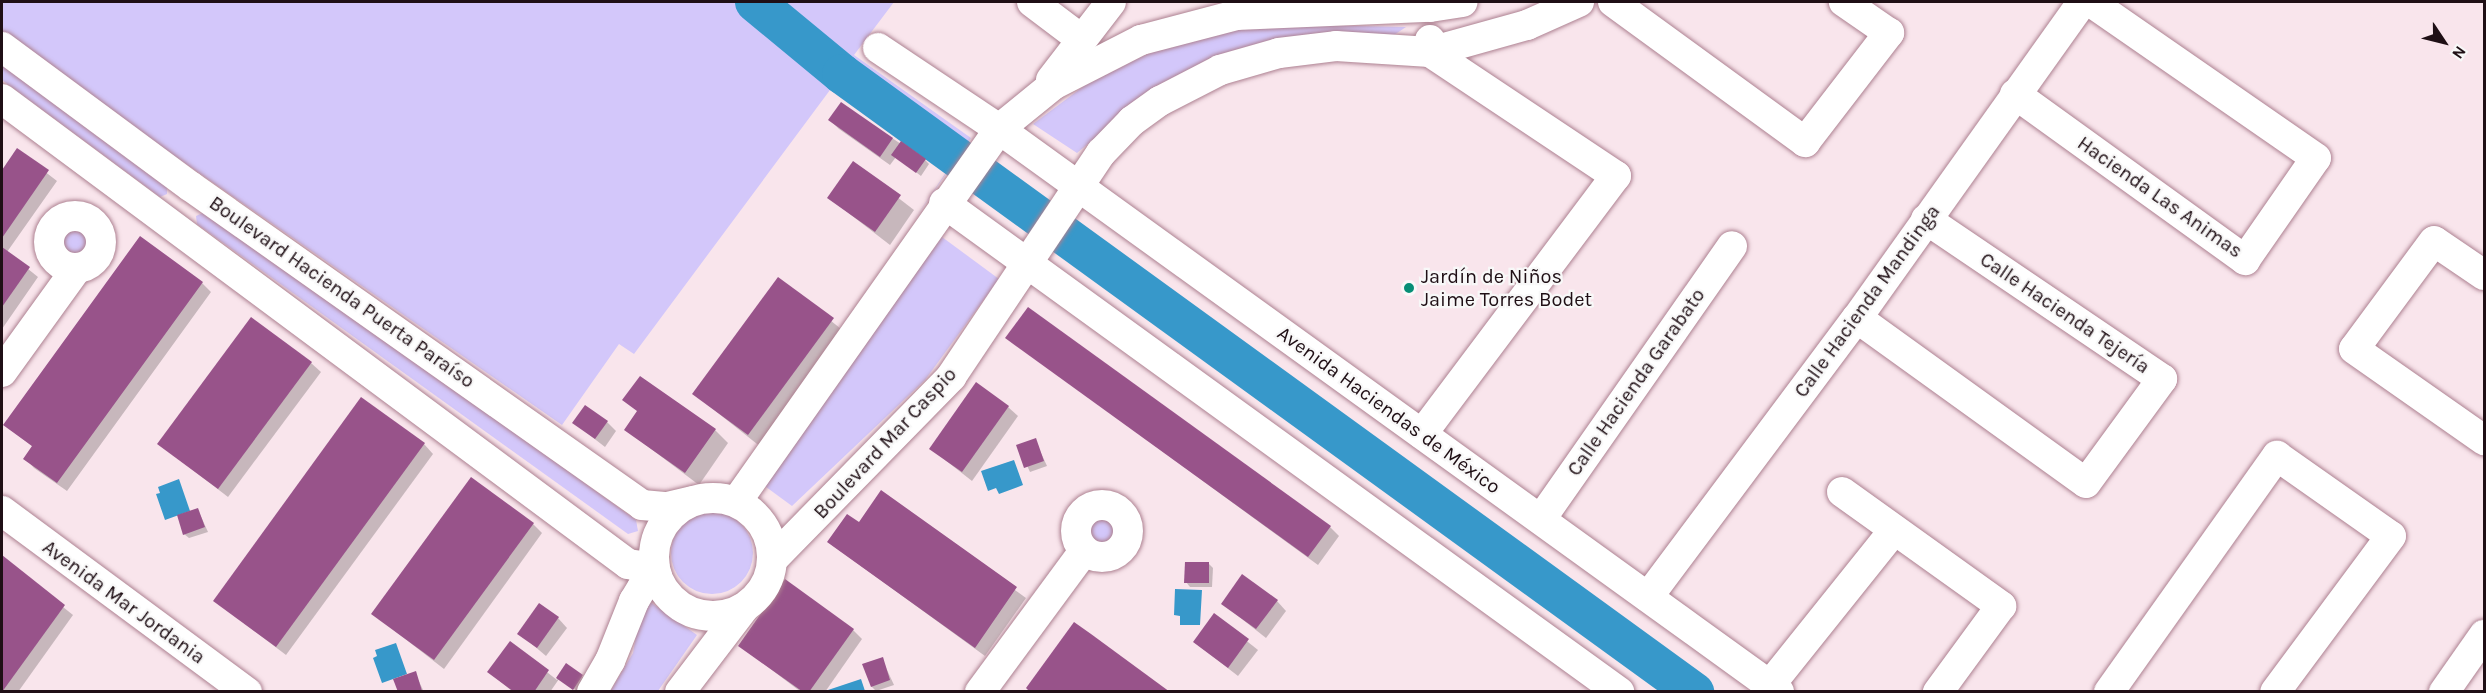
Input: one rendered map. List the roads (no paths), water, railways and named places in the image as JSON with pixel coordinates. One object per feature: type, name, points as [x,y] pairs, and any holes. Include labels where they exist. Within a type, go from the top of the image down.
[{"type":"street","points":[[1032,2],[1081,39]]},
{"type":"street","points":[[1039,96],[1111,2]]},
{"type":"street","points":[[737,501],[944,203],[994,136],[1039,96],[1083,68],[1141,40],[1226,17],[1430,7],[1463,2]]},
{"type":"street","points":[[1430,52],[1527,25],[1579,2]]},
{"type":"street","points":[[1613,2],[1805,142],[1888,33],[1845,2]]},
{"type":"street","name":"Calle Hacienda Mandinga","points":[[1648,597],[1857,318],[2082,2]]},
{"type":"street","name":"Hacienda Las Animas","points":[[2015,94],[2246,260],[2316,158],[2091,2]]},
{"type":"street","points":[[1430,7],[1430,52]]},
{"type":"street","name":"Boulevard Mar Caspio","points":[[773,559],[951,377],[1101,153],[1132,121],[1189,84],[1220,70],[1308,48],[1365,46],[1430,52]]},
{"type":"street","name":"Boulevard Hacienda Puerta Paraíso","points":[[2,47],[190,186],[642,505],[667,507],[692,501]]},
{"type":"street","name":"Avenida Haciendas de México","points":[[878,48],[994,136],[1422,434],[1774,688]]},
{"type":"street","points":[[1422,434],[1616,176],[1430,52]]},
{"type":"street","points":[[2,99],[628,564],[656,572]]},
{"type":"street","points":[[165,220],[190,186]]},
{"type":"street","points":[[944,203],[1032,255],[1619,692]]},
{"type":"street","name":"Calle Hacienda Tejería","points":[[1857,318],[2086,483],[2162,379],[1926,219]]},
{"type":"street","points":[[2484,275],[2434,241],[2354,349],[2484,440]]},
{"type":"street","name":"Calle Hacienda Garabato","points":[[1541,519],[1732,246]]},
{"type":"street","points":[[2,372],[77,268]]},
{"type":"street","points":[[2109,692],[2277,456],[2391,536],[2276,692]]},
{"type":"street","points":[[1842,492],[2001,606],[1938,692]]},
{"type":"street","points":[[680,692],[744,608],[765,587],[773,559],[769,535],[757,515],[737,501],[714,496],[692,501],[669,516],[656,541],[656,572],[670,598],[692,613],[718,616],[744,608]]},
{"type":"street","name":"Avenida Mar Jordania","points":[[2,512],[247,692]]},
{"type":"street","points":[[1774,688],[1894,530]]},
{"type":"street","points":[[980,692],[1084,551]]},
{"type":"street","points":[[592,692],[610,661],[634,601],[643,586],[656,572]]},
{"type":"street","points":[[2444,692],[2484,635]]},
{"type":"water","points":[[1014,460],[1023,485],[999,494],[996,488],[988,491],[981,471]]},
{"type":"water","points":[[179,479],[190,511],[165,520],[156,494],[160,493],[158,487]]},
{"type":"water","points":[[1175,589],[1202,590],[1200,625],[1180,625],[1180,616],[1174,615]]},
{"type":"water","points":[[396,643],[407,674],[382,683],[373,658],[377,656],[375,650]]},
{"type":"water","points":[[861,679],[865,691],[828,691],[828,690]]},
{"type":"waterway","points":[[755,2],[842,74],[1694,692]]},
{"type":"place","name":"Jardín de Niños Jaime Torres Bodet","points":[[1409,288]]}]
